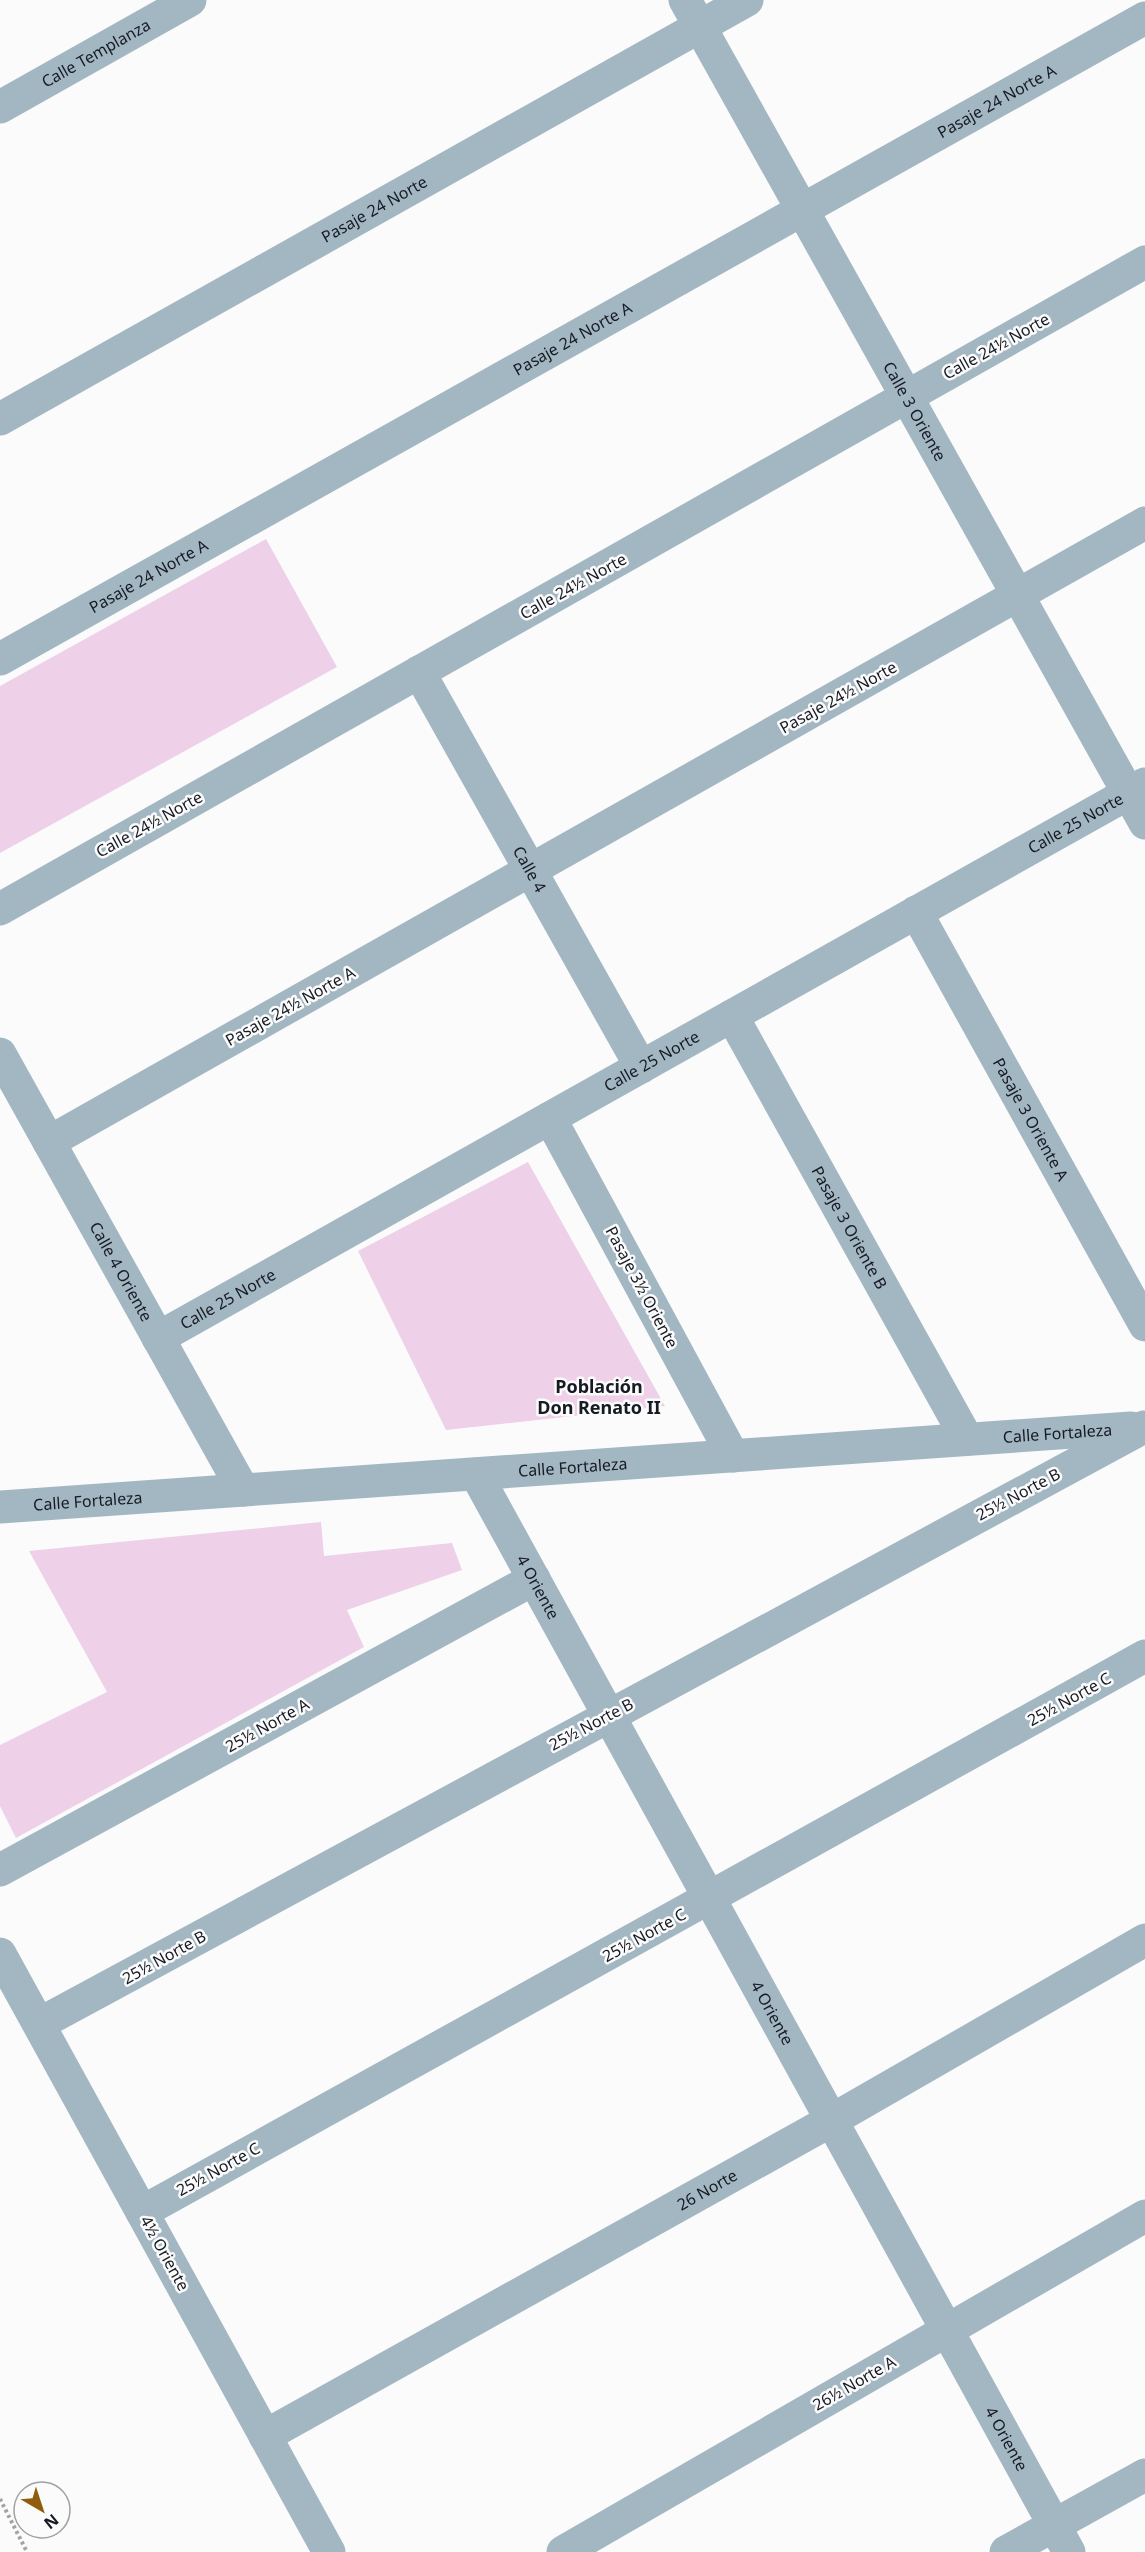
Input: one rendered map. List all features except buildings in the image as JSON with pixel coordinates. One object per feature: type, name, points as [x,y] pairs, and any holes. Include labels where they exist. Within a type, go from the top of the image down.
[{"type":"street","name":"Pasaje 24 Norte","points":[[0,419],[692,13],[747,0]]},
{"type":"street","name":"Calle Templanza","points":[[1,105],[188,1]]},
{"type":"street","name":"Calle 3 Oriente","points":[[692,13],[1018,595],[1137,788],[1145,823]]},
{"type":"street","name":"Pasaje 24 Norte A","points":[[0,659],[1145,18]]},
{"type":"street","name":"Calle 24½ Norte","points":[[0,909],[1145,262]]},
{"type":"street","name":"Pasaje 24½ Norte","points":[[530,870],[1145,523]]},
{"type":"street","name":"Calle 4","points":[[419,672],[641,1067]]},
{"type":"street","name":"Calle 25 Norte","points":[[158,1338],[1137,788]]},
{"type":"street","name":"Pasaje 24½ Norte A","points":[[49,1142],[530,870]]},
{"type":"street","name":"Pasaje 3 Oriente A","points":[[916,912],[1145,1325]]},
{"type":"street","name":"Pasaje 3 Oriente B","points":[[732,1016],[967,1439]]},
{"type":"street","name":"Calle 4 Oriente","points":[[3,1066],[49,1142],[243,1490]]},
{"type":"street","name":"Pasaje 3½ Oriente","points":[[550,1118],[733,1456]]},
{"type":"street","name":"Calle Fortaleza","points":[[0,1507],[1144,1427]]},
{"type":"street","name":"25½ Norte B","points":[[39,2024],[1144,1427]]},
{"type":"street","name":"4 Oriente","points":[[476,1474],[1061,2538]]},
{"type":"street","name":"25½ Norte A","points":[[0,1870],[534,1579]]},
{"type":"street","name":"25½ Norte C","points":[[142,2212],[1145,1656]]},
{"type":"street","name":"26 Norte","points":[[265,2436],[832,2120],[1145,1940]]},
{"type":"street","name":"4½ Oriente","points":[[0,1954],[329,2552]]},
{"type":"street","name":"26½ Norte A","points":[[563,2552],[1145,2216]]},
{"type":"street","points":[[1006,2552],[1061,2538],[1145,2475]]},
{"type":"path","points":[[0,2499],[27,2552]]},
{"type":"shaded area","points":[[266,539],[337,667],[0,853],[0,686]]},
{"type":"shaded area","points":[[528,1162],[665,1406],[446,1430],[358,1251]]},
{"type":"shaded area","points":[[321,1522],[324,1556],[452,1543],[462,1570],[347,1610],[364,1647],[16,1838],[0,1806],[0,1745],[107,1692],[29,1551]]},
{"type":"district","name":"Población Don Renato II","points":[[599,1397]]}]
